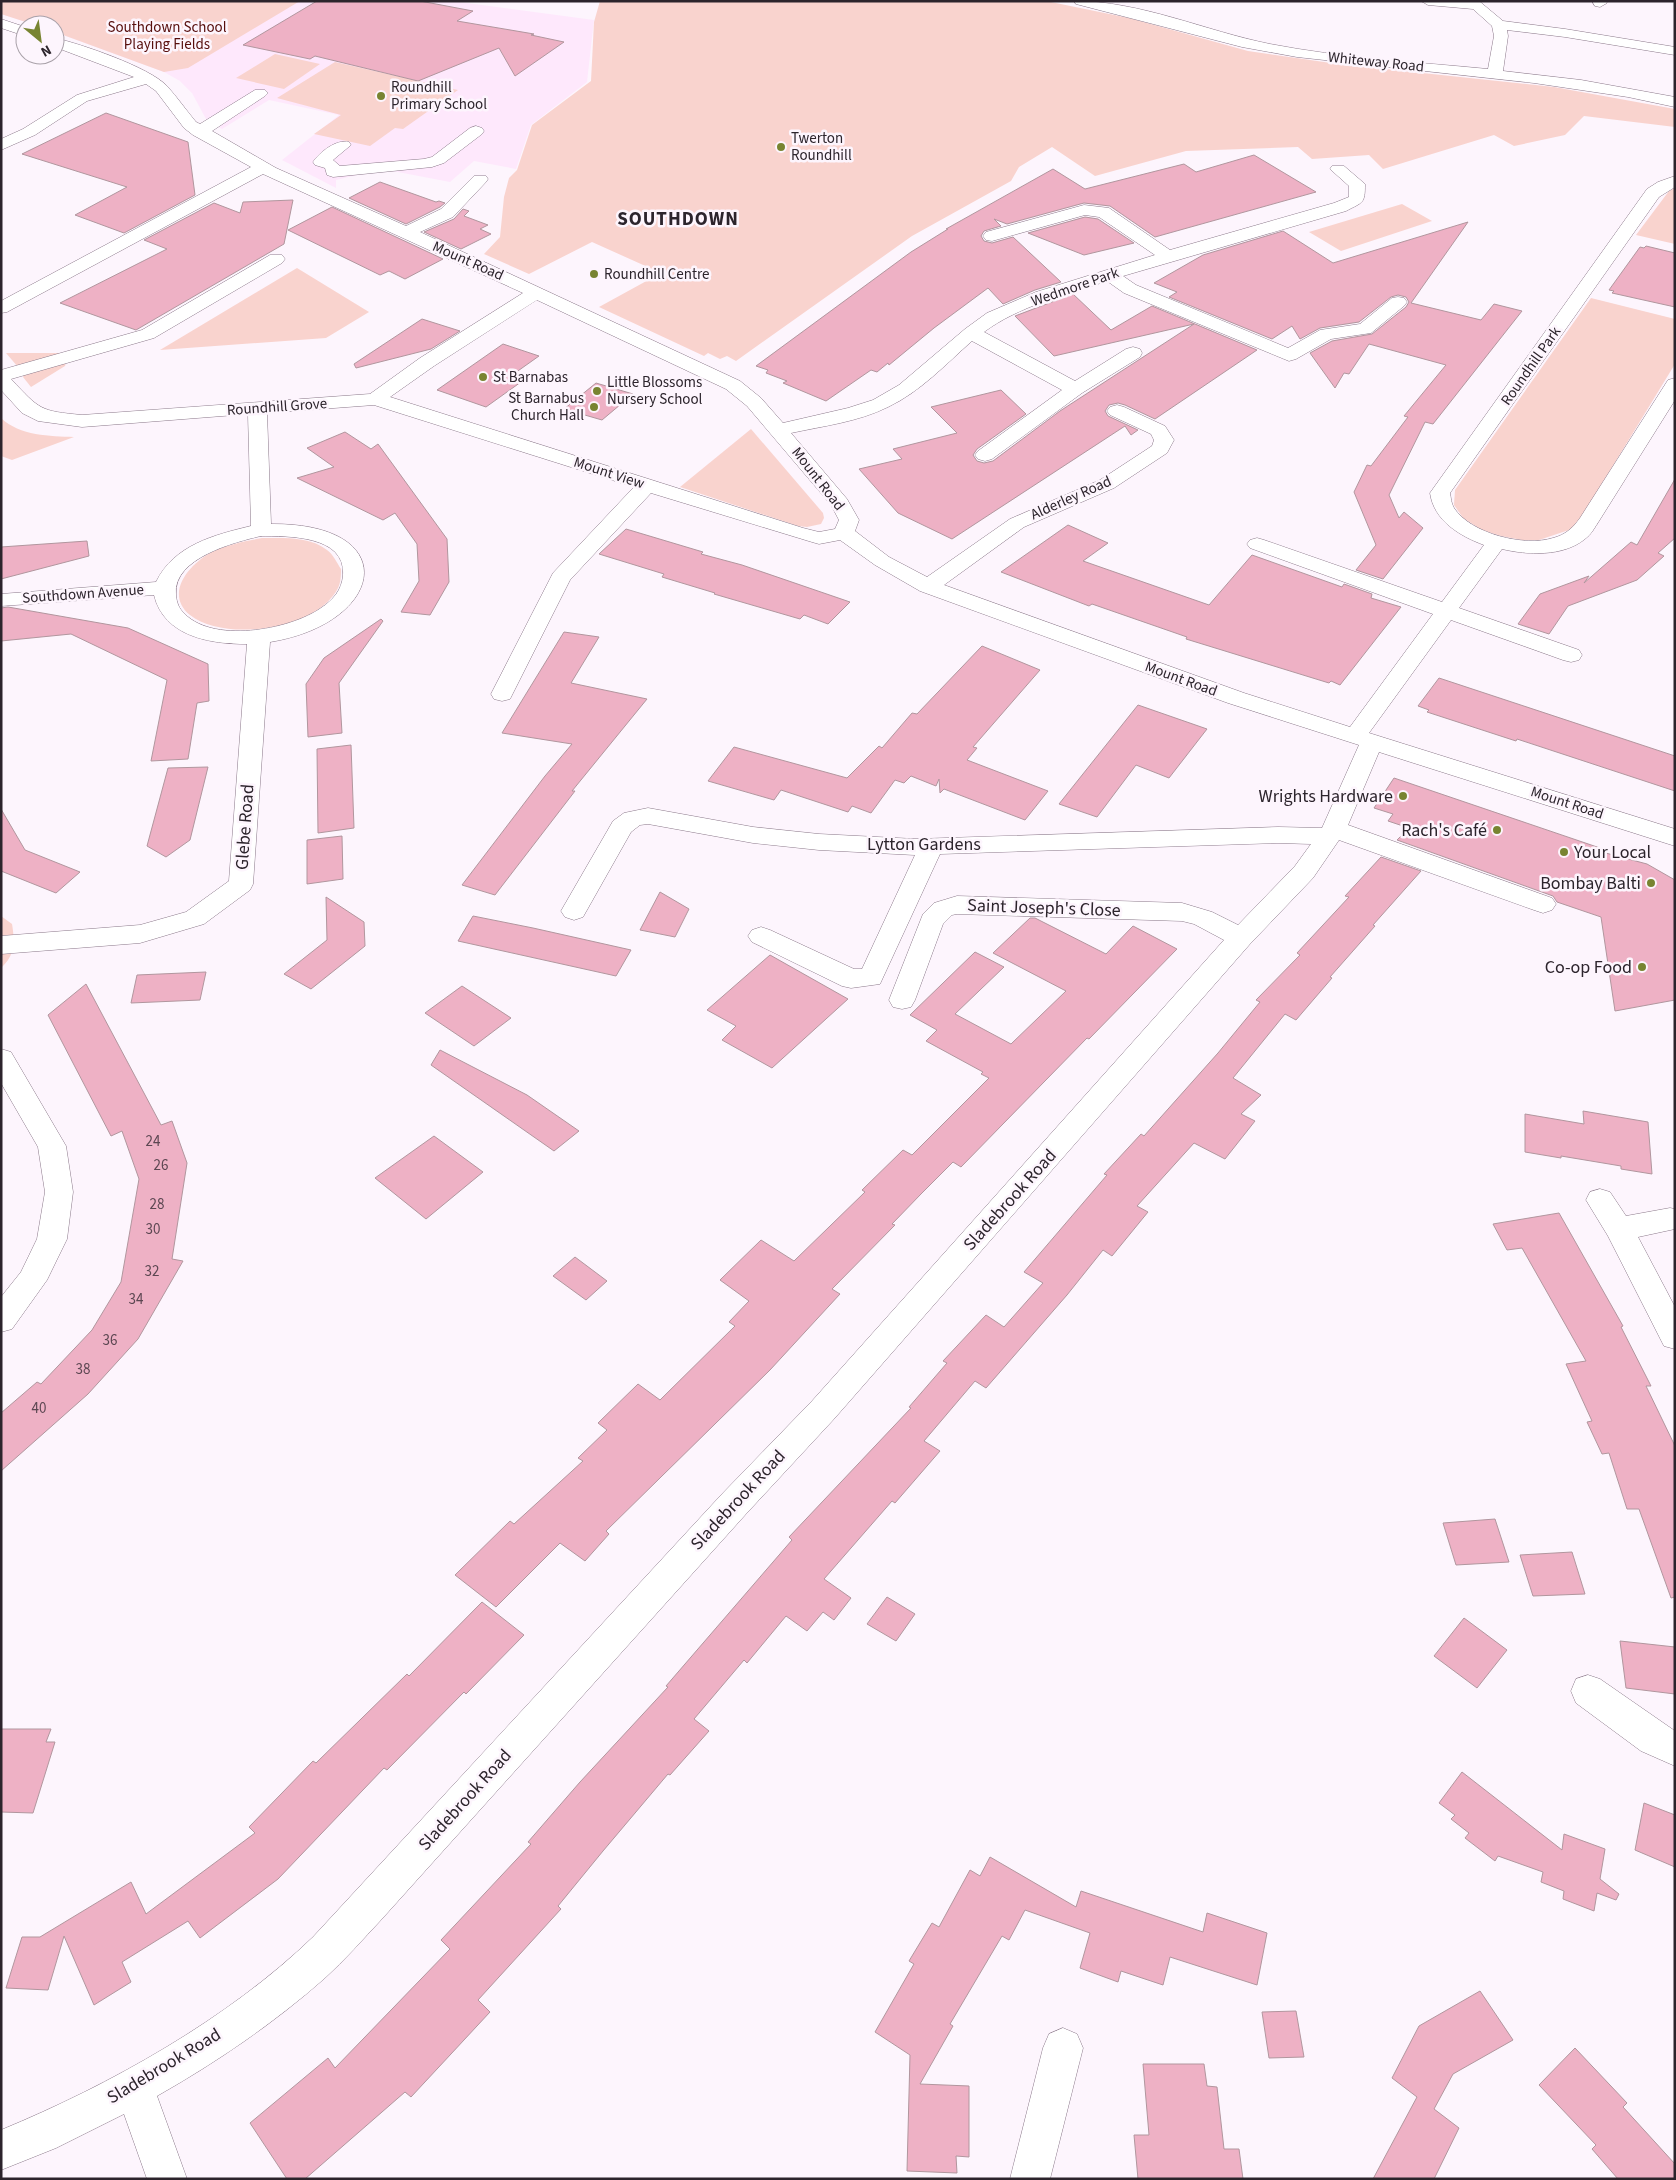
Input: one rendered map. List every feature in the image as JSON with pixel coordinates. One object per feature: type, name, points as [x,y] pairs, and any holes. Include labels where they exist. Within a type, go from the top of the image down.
[{"type":"street","name":"Whiteway Road","points":[[1081,1],[1115,4],[1268,48],[1495,74],[1648,96],[1675,102]]},
{"type":"street","points":[[1428,1],[1477,6],[1499,25],[1565,32],[1675,51]]},
{"type":"street","points":[[1,23],[15,28]]},
{"type":"street","points":[[1495,74],[1501,36],[1499,25]]},
{"type":"street","name":"Mount Road","points":[[65,46],[125,67],[148,78],[161,88],[190,125],[199,132],[263,167],[537,292],[733,385],[746,394],[840,503],[849,520],[844,534],[882,561],[928,586],[1050,632],[1236,698],[1675,838]]},
{"type":"street","points":[[1,145],[29,132],[82,98],[148,78]]},
{"type":"street","points":[[199,132],[260,93]]},
{"type":"street","points":[[293,182],[336,171],[365,167],[406,166],[432,162],[438,160],[476,131]]},
{"type":"street","points":[[336,171],[330,165],[321,162],[343,145]]},
{"type":"street","points":[[1,308],[263,167]]},
{"type":"street","name":"Wedmore Park","points":[[778,430],[854,413],[880,404],[906,388],[971,333],[993,317],[1042,296],[1168,256],[1340,207],[1356,199],[1357,184],[1338,169]]},
{"type":"street","points":[[405,233],[446,213],[480,179]]},
{"type":"street","name":"Roundhill Park","points":[[1675,181],[1664,185],[1653,193],[1440,493],[1442,505],[1450,516],[1478,536],[1496,543],[1522,547],[1554,545],[1578,535],[1589,521],[1675,384]]},
{"type":"street","points":[[992,236],[1084,210],[1103,212],[1168,256]]},
{"type":"street","points":[[1,378],[148,334],[276,259]]},
{"type":"street","points":[[1109,275],[1130,289],[1289,355],[1326,334],[1365,329],[1398,302]]},
{"type":"street","points":[[375,399],[427,362],[537,292]]},
{"type":"street","points":[[971,333],[1076,389]]},
{"type":"street","points":[[985,455],[1076,389],[1133,353]]},
{"type":"street","name":"Roundhill Grove","points":[[1,378],[29,409],[45,417],[82,421],[375,399]]},
{"type":"street","name":"Mount View","points":[[375,399],[796,532],[819,538],[844,534]]},
{"type":"street","points":[[257,409],[261,530]]},
{"type":"street","name":"Alderley Road","points":[[928,586],[1017,523],[1107,484],[1160,449],[1164,440],[1158,430],[1117,411]]},
{"type":"street","points":[[502,694],[561,578],[647,485]]},
{"type":"street","points":[[261,530],[294,530],[318,535],[335,542],[354,561],[356,580],[351,590],[332,611],[317,620],[284,632],[259,637],[219,636],[201,632],[176,618],[167,606],[164,588],[168,578],[186,557],[224,538],[261,530]]},
{"type":"street","points":[[1363,739],[1446,610],[1496,543]]},
{"type":"street","points":[[1258,544],[1571,655]]},
{"type":"street","name":"Southdown Avenue","points":[[1,600],[164,588]]},
{"type":"street","name":"Glebe Road","points":[[1,944],[140,934],[195,918],[241,884],[259,637]]},
{"type":"street","name":"Sladebrook Road","points":[[1,2150],[76,2117],[202,2046],[251,2013],[312,1963],[368,1907],[734,1504],[823,1410],[1241,938],[1304,872],[1331,832],[1363,739]]},
{"type":"street","name":"Lytton Gardens","points":[[574,911],[622,827],[633,818],[648,816],[753,835],[810,841],[931,847],[1331,832],[1543,904]]},
{"type":"street","points":[[761,936],[851,980],[871,977],[931,847]]},
{"type":"street","name":"Saint Joseph's Close","points":[[902,1000],[932,920],[943,909],[957,905],[1182,912],[1203,918],[1241,938]]},
{"type":"street","points":[[1,1059],[52,1146],[59,1192],[52,1239],[32,1280],[1,1320]]},
{"type":"street","points":[[1600,1200],[1619,1229],[1675,1337]]},
{"type":"street","points":[[1619,1229],[1670,1219]]},
{"type":"street","points":[[1588,1690],[1654,1739],[1675,1749]]},
{"type":"street","points":[[1030,2179],[1063,2048]]},
{"type":"street","points":[[134,2086],[168,2179]]},
{"type":"shaded area","name":"Roundhill Primary School","points":[[1,1],[452,1],[594,20],[587,82],[531,125],[516,169],[474,161],[450,182],[382,169],[336,180],[336,188],[282,160],[339,115],[269,100],[222,129],[206,119],[192,93],[180,81],[164,72],[65,36],[65,15],[15,15],[15,19],[1,14]]},
{"type":"green space","name":"Southdown School Playing Fields","points":[[1,1],[300,1],[188,68],[164,72],[65,36],[65,15],[15,15],[15,19],[1,14]]},
{"type":"green space","points":[[600,1],[1046,1],[1129,18],[1248,51],[1338,64],[1554,87],[1675,109],[1675,127],[1584,116],[1565,135],[1514,146],[1494,135],[1383,169],[1369,155],[1312,159],[1298,147],[1186,151],[1095,176],[1052,147],[1019,167],[1011,181],[912,236],[736,361],[727,356],[720,359],[708,353],[704,356],[599,307],[661,273],[592,242],[529,274],[484,254],[500,237],[504,197],[509,178],[517,170],[532,125],[591,81],[594,22]]},
{"type":"green space","points":[[275,54],[320,64],[284,89],[236,78]]},
{"type":"green space","points":[[335,62],[458,90],[403,129],[395,128],[370,146],[314,134],[341,115],[277,98]]},
{"type":"green space","points":[[1675,188],[1675,244],[1636,235],[1669,191]]},
{"type":"green space","points":[[1402,204],[1432,221],[1341,251],[1309,232]]},
{"type":"green space","points":[[297,268],[369,312],[326,338],[160,350]]},
{"type":"green space","points":[[1591,298],[1675,319],[1675,364],[1575,528],[1539,540],[1522,540],[1482,530],[1463,518],[1454,505],[1455,490]]},
{"type":"green space","points":[[6,353],[69,353],[18,367]]},
{"type":"green space","points":[[67,360],[65,366],[31,387],[23,377],[24,373]]},
{"type":"green space","points":[[1,418],[26,432],[74,437],[12,460],[1,456]]},
{"type":"green space","points":[[751,429],[823,513],[824,518],[821,524],[807,527],[798,526],[680,487]]},
{"type":"green space","points":[[262,538],[304,540],[320,545],[329,552],[341,569],[341,574],[338,588],[327,602],[311,613],[292,622],[247,630],[206,624],[190,615],[182,606],[179,597],[183,579],[189,570],[214,551]]},
{"type":"green space","points":[[1,916],[12,924],[14,942],[9,958],[1,968]]},
{"type":"building","points":[[317,1],[420,1],[473,11],[457,21],[534,34],[531,35],[564,42],[515,76],[499,48],[418,81],[315,56],[310,59],[243,45]]},
{"type":"building","points":[[106,113],[188,142],[195,195],[124,233],[75,215],[127,187],[22,154]]},
{"type":"building","points":[[1254,155],[1316,192],[1155,237],[1110,206],[1084,203],[1007,224],[994,219],[1001,226],[984,231],[981,236],[984,241],[992,243],[1013,237],[1061,282],[1035,290],[1003,304],[988,288],[934,328],[889,365],[888,363],[877,372],[871,370],[826,401],[783,383],[787,381],[766,373],[768,370],[756,366],[911,252],[948,229],[946,229],[1053,169],[1085,189],[1184,164],[1196,172]]},
{"type":"building","points":[[380,182],[436,202],[445,203],[406,224],[349,198]]},
{"type":"building","points":[[293,200],[284,244],[136,330],[60,303],[167,249],[144,240],[214,203],[240,213],[243,202]]},
{"type":"building","points":[[332,207],[443,259],[405,279],[389,271],[380,275],[288,230]]},
{"type":"building","points":[[463,209],[469,211],[464,216],[488,225],[480,229],[491,234],[461,249],[424,232],[454,219]]},
{"type":"building","points":[[1085,217],[1098,219],[1134,243],[1084,255],[1028,233]]},
{"type":"building","points":[[1468,222],[1411,303],[1481,320],[1494,304],[1522,311],[1433,424],[1425,422],[1389,495],[1399,518],[1404,512],[1423,528],[1383,579],[1356,570],[1376,545],[1354,492],[1367,465],[1371,466],[1408,417],[1404,416],[1446,365],[1369,344],[1349,374],[1344,373],[1335,388],[1310,353],[1332,341],[1372,334],[1406,307],[1409,302],[1406,297],[1398,295],[1391,297],[1359,322],[1320,328],[1300,339],[1292,326],[1272,339],[1169,297],[1177,292],[1154,283],[1203,255],[1283,231],[1333,263]]},
{"type":"building","points":[[1646,246],[1675,253],[1675,307],[1612,293],[1614,291],[1609,290],[1640,247],[1644,248]]},
{"type":"building","points":[[1073,294],[1111,330],[1152,306],[1257,350],[1155,419],[1125,405],[1118,403],[1109,405],[1105,411],[1108,416],[1138,430],[1131,435],[1125,426],[952,539],[898,513],[859,469],[902,459],[893,449],[957,433],[931,407],[1001,390],[1026,414],[977,449],[973,455],[977,461],[984,463],[993,461],[1060,411],[1194,324],[1054,356],[1015,316]]},
{"type":"building","points":[[422,319],[460,331],[431,349],[356,368],[354,364]]},
{"type":"building","name":"St Barnabas","points":[[503,344],[539,356],[515,373],[528,377],[486,407],[437,390]]},
{"type":"building","points":[[596,383],[633,394],[602,420],[564,409]]},
{"type":"building","points":[[345,432],[371,449],[378,444],[447,539],[449,582],[430,615],[401,612],[419,581],[417,544],[395,513],[383,520],[297,478],[334,467],[307,448]]},
{"type":"building","points":[[1675,479],[1675,538],[1658,553],[1664,556],[1637,580],[1568,606],[1549,634],[1518,624],[1540,594],[1589,576],[1584,583],[1631,542],[1637,545]]},
{"type":"building","points":[[1068,525],[1108,543],[1083,561],[1209,605],[1252,555],[1342,587],[1344,584],[1372,594],[1371,598],[1401,607],[1340,685],[1331,681],[1329,683],[1186,639],[1187,637],[1092,604],[1089,606],[1001,572]]},
{"type":"building","points":[[626,529],[703,552],[701,554],[742,565],[850,602],[828,624],[804,615],[800,619],[714,594],[662,577],[664,574],[599,554]]},
{"type":"building","points":[[87,541],[89,556],[1,579],[1,547]]},
{"type":"building","points":[[8,607],[128,628],[208,664],[209,701],[197,703],[188,759],[151,761],[167,680],[71,634],[1,641],[1,608]]},
{"type":"building","points":[[381,619],[383,621],[339,683],[342,733],[308,737],[306,684],[324,658]]},
{"type":"building","points":[[564,632],[599,637],[571,683],[647,699],[572,791],[575,791],[495,895],[462,885],[545,776],[572,744],[502,733]]},
{"type":"building","points":[[982,646],[1040,670],[973,747],[977,748],[967,760],[1048,791],[1025,820],[944,789],[940,793],[939,779],[936,786],[911,776],[904,783],[895,780],[871,813],[852,806],[848,812],[781,790],[774,800],[708,781],[734,747],[847,778],[879,746],[882,748],[912,713],[917,714]]},
{"type":"building","points":[[1439,678],[1675,756],[1675,791],[1517,739],[1516,741],[1427,712],[1429,710],[1418,706]]},
{"type":"building","points":[[1138,705],[1207,729],[1169,778],[1136,765],[1097,817],[1059,804]]},
{"type":"building","points":[[351,745],[354,828],[318,833],[317,749]]},
{"type":"building","points":[[208,767],[190,840],[166,857],[147,846],[168,768]]},
{"type":"building","points":[[1394,778],[1603,849],[1602,852],[1647,864],[1675,880],[1675,1000],[1615,1011],[1601,917],[1557,902],[1553,896],[1397,840],[1409,828],[1388,821],[1393,814],[1374,808]]},
{"type":"building","points":[[1,809],[25,850],[80,872],[56,893],[1,871]]},
{"type":"building","points":[[342,836],[343,879],[307,884],[307,840]]},
{"type":"building","points":[[1381,857],[1421,871],[1373,925],[1375,926],[1330,977],[1332,978],[1296,1020],[1285,1014],[1233,1078],[1261,1095],[1241,1114],[1255,1121],[1225,1159],[1194,1143],[1137,1206],[1148,1212],[1112,1256],[1103,1250],[1067,1295],[986,1388],[975,1381],[924,1441],[940,1451],[895,1503],[892,1501],[824,1579],[851,1598],[834,1620],[823,1612],[807,1631],[786,1616],[747,1663],[744,1660],[694,1719],[709,1731],[670,1775],[668,1774],[603,1851],[558,1906],[561,1909],[478,2000],[490,2012],[411,2097],[405,2092],[305,2179],[287,2179],[250,2123],[328,2058],[335,2068],[450,1949],[441,1940],[531,1844],[528,1842],[580,1782],[668,1687],[666,1686],[792,1540],[789,1537],[911,1408],[909,1407],[947,1363],[943,1361],[986,1315],[1004,1327],[1043,1283],[1024,1272],[1107,1175],[1104,1174],[1141,1134],[1144,1136],[1218,1053],[1260,1002],[1256,1000],[1300,955],[1297,953],[1349,897],[1345,896]]},
{"type":"building","points":[[660,892],[689,909],[675,937],[640,930]]},
{"type":"building","points":[[326,897],[364,922],[365,946],[311,989],[284,974],[327,940]]},
{"type":"building","points":[[473,916],[631,950],[616,976],[458,941]]},
{"type":"building","points":[[1030,918],[1035,918],[1106,954],[1133,926],[1177,949],[961,1167],[953,1162],[921,1194],[892,1224],[895,1225],[832,1289],[840,1294],[770,1370],[606,1531],[609,1534],[585,1561],[560,1543],[496,1607],[455,1575],[510,1521],[514,1524],[583,1461],[578,1458],[607,1430],[598,1423],[638,1384],[660,1400],[735,1326],[729,1322],[749,1301],[720,1280],[761,1240],[794,1261],[865,1192],[862,1190],[903,1150],[912,1155],[989,1078],[981,1074],[983,1072],[926,1041],[937,1030],[910,1015],[975,952],[1004,967],[955,1014],[1011,1044],[1066,991],[993,953]]},
{"type":"building","points":[[770,955],[848,999],[772,1068],[722,1040],[736,1026],[707,1010]]},
{"type":"building","points":[[206,972],[200,1000],[131,1003],[137,975]]},
{"type":"building","points":[[86,984],[161,1125],[172,1121],[187,1163],[172,1259],[183,1261],[138,1339],[88,1394],[1,1471],[1,1413],[37,1382],[41,1384],[92,1330],[121,1282],[139,1179],[122,1131],[111,1136],[48,1015]]},
{"type":"building","points":[[462,986],[511,1018],[474,1046],[425,1013]]},
{"type":"building","points":[[440,1050],[527,1095],[579,1131],[554,1151],[431,1065]]},
{"type":"building","points":[[1583,1111],[1648,1122],[1652,1174],[1621,1169],[1621,1166],[1525,1152],[1525,1114],[1584,1124]]},
{"type":"building","points":[[434,1136],[483,1172],[426,1219],[375,1178]]},
{"type":"building","points":[[1559,1213],[1623,1326],[1621,1327],[1651,1386],[1646,1386],[1675,1446],[1675,1597],[1671,1598],[1639,1509],[1627,1509],[1609,1453],[1602,1454],[1587,1422],[1592,1421],[1566,1364],[1586,1361],[1522,1248],[1507,1250],[1493,1224]]},
{"type":"building","points":[[575,1257],[607,1281],[586,1300],[553,1276]]},
{"type":"building","points":[[1495,1519],[1509,1562],[1456,1565],[1443,1523]]},
{"type":"building","points":[[1572,1552],[1585,1594],[1533,1596],[1520,1555]]},
{"type":"building","points":[[887,1597],[915,1614],[896,1641],[867,1624]]},
{"type":"building","points":[[482,1602],[524,1635],[466,1694],[464,1692],[387,1770],[384,1768],[278,1879],[200,1938],[188,1921],[122,1962],[131,1982],[94,2005],[64,1936],[48,1990],[6,1988],[22,1937],[40,1937],[131,1882],[146,1914],[255,1833],[249,1827],[313,1761],[316,1763],[407,1674],[409,1676]]},
{"type":"building","points":[[1464,1618],[1507,1650],[1477,1688],[1434,1656]]},
{"type":"building","points":[[1620,1641],[1675,1647],[1675,1694],[1626,1688]]},
{"type":"building","points":[[1,1729],[51,1729],[46,1742],[55,1742],[33,1813],[1,1812]]},
{"type":"building","points":[[1462,1772],[1562,1850],[1564,1834],[1605,1849],[1600,1879],[1619,1894],[1616,1900],[1597,1893],[1594,1911],[1563,1899],[1564,1891],[1541,1882],[1543,1872],[1498,1856],[1495,1861],[1465,1838],[1469,1833],[1451,1819],[1455,1815],[1439,1803]]},
{"type":"building","points":[[1644,1803],[1675,1815],[1675,1867],[1635,1850]]},
{"type":"building","points":[[990,1857],[1076,1907],[1081,1891],[1203,1932],[1207,1913],[1267,1933],[1257,1985],[1170,1957],[1163,1985],[1121,1971],[1118,1982],[1080,1968],[1090,1933],[1025,1910],[1009,1940],[1002,1936],[950,2024],[953,2026],[920,2084],[969,2086],[969,2157],[956,2156],[957,2173],[907,2171],[910,2055],[875,2032],[914,1964],[909,1961],[932,1923],[939,1927],[970,1870],[980,1876]]},
{"type":"building","points":[[1480,1991],[1513,2040],[1453,2074],[1434,2109],[1459,2128],[1434,2179],[1373,2179],[1417,2097],[1392,2078],[1419,2026]]},
{"type":"building","points":[[1296,2011],[1304,2057],[1269,2058],[1262,2012]]},
{"type":"building","points":[[1575,2048],[1627,2103],[1623,2107],[1675,2164],[1675,2179],[1618,2179],[1592,2149],[1596,2145],[1539,2085]]},
{"type":"building","points":[[1143,2064],[1204,2064],[1207,2086],[1217,2087],[1224,2149],[1239,2149],[1243,2179],[1138,2179],[1134,2135],[1149,2135]]},
{"type":"place","name":"Roundhill Primary School","points":[[381,96]]},
{"type":"place","name":"Twerton Roundhill","points":[[781,147]]},
{"type":"place","name":"Roundhill Centre","points":[[594,274]]},
{"type":"place","name":"St Barnabas","points":[[483,377]]},
{"type":"place","name":"Little Blossoms Nursery School","points":[[597,391]]},
{"type":"place","name":"St Barnabus Church Hall","points":[[594,407]]},
{"type":"place","name":"Wrights Hardware","points":[[1403,796]]},
{"type":"place","name":"Rach's Café","points":[[1497,830]]},
{"type":"place","name":"Your Local","points":[[1564,852]]},
{"type":"place","name":"Bombay Balti","points":[[1651,883]]},
{"type":"place","name":"Co-op Food","points":[[1642,967]]},
{"type":"district","name":"SOUTHDOWN","points":[[678,219]]}]
